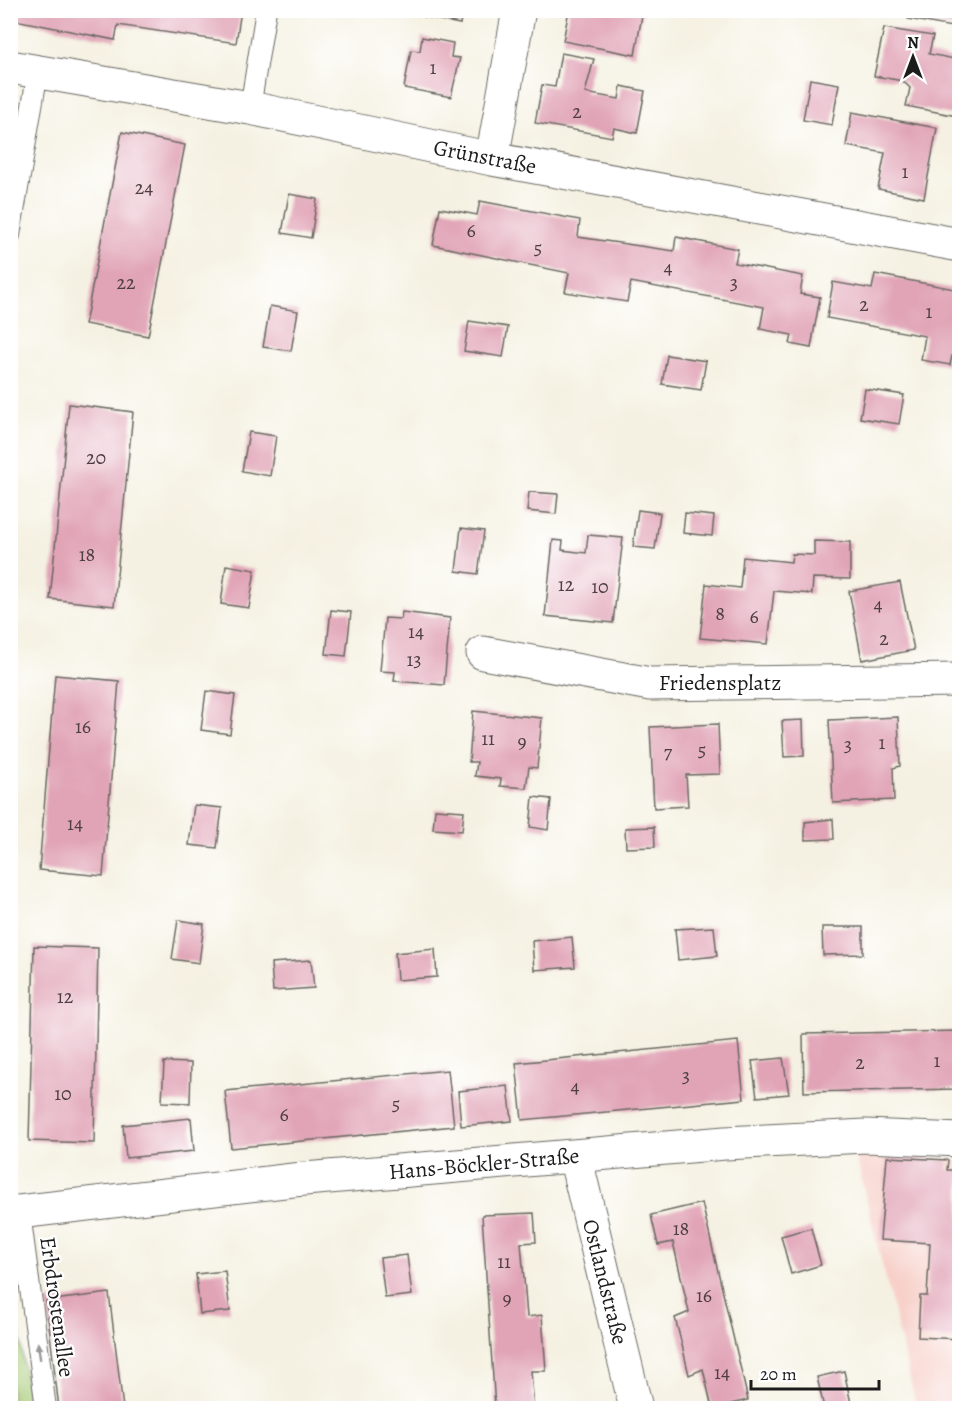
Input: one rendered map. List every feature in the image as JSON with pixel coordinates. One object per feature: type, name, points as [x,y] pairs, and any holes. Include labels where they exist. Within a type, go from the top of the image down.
[{"type":"street","points":[[492,159],[519,10]]},
{"type":"street","name":"Grünstraße","points":[[24,69],[250,108],[492,159],[960,245]]},
{"type":"street","name":"Friedensplatz","points":[[483,653],[650,684],[960,680]]},
{"type":"street","name":"Hans-Böckler-Straße","points":[[15,1213],[294,1180],[725,1143],[866,1136],[960,1140]]},
{"type":"street","name":"Ostlandstraße","points":[[575,1156],[636,1408]]},
{"type":"lane","points":[[250,108],[266,10]]},
{"type":"lane","points":[[10,235],[24,69]]},
{"type":"lane","name":"Erbdrostenallee","points":[[15,1213],[46,1408]]},
{"type":"shaded area","points":[[855,1152],[959,1160],[959,1408],[917,1408]]},
{"type":"green space","points":[[10,1274],[12,1274],[29,1408],[11,1408]]},
{"type":"building","points":[[10,10],[241,10],[236,43],[118,25],[115,40],[10,19]]},
{"type":"building","points":[[391,10],[481,10],[480,16],[462,12],[460,24]]},
{"type":"building","points":[[569,10],[643,10],[635,55],[563,41]]},
{"type":"building","points":[[899,10],[960,10],[960,13],[957,28],[908,19],[909,14]]},
{"type":"building","points":[[884,28],[933,36],[929,54],[960,60],[957,116],[906,106],[910,88],[903,81],[874,76]]},
{"type":"building","points":[[422,37],[453,43],[451,57],[460,58],[451,97],[404,88],[411,50],[420,51]]},
{"type":"building","points":[[561,53],[594,59],[585,93],[619,99],[621,86],[645,91],[637,133],[614,128],[612,137],[535,123],[542,85],[555,87]]},
{"type":"building","points":[[810,79],[839,84],[832,125],[803,120]]},
{"type":"building","points":[[852,112],[937,128],[924,198],[878,189],[885,153],[846,146]]},
{"type":"building","points":[[122,132],[185,145],[148,336],[85,324]]},
{"type":"building","points":[[289,194],[317,199],[311,238],[282,233]]},
{"type":"building","points":[[480,201],[580,220],[578,237],[674,251],[676,237],[738,249],[735,263],[803,276],[800,294],[820,297],[811,348],[790,344],[792,335],[760,329],[764,307],[631,282],[627,302],[565,292],[569,273],[433,245],[440,208],[477,215]]},
{"type":"building","points":[[875,274],[960,290],[960,357],[952,356],[950,365],[921,360],[925,336],[827,318],[833,282],[872,289]]},
{"type":"building","points":[[270,306],[298,311],[291,351],[263,347]]},
{"type":"building","points":[[469,321],[508,327],[503,357],[464,351]]},
{"type":"building","points":[[667,355],[706,361],[701,390],[662,384]]},
{"type":"building","points":[[865,389],[904,395],[899,424],[860,418]]},
{"type":"building","points":[[69,404],[133,412],[114,606],[50,599]]},
{"type":"building","points":[[249,432],[276,436],[270,476],[242,471]]},
{"type":"building","points":[[529,492],[558,494],[556,514],[527,511]]},
{"type":"building","points":[[638,510],[660,513],[655,549],[633,547]]},
{"type":"building","points":[[685,513],[714,516],[712,536],[683,533]]},
{"type":"building","points":[[461,528],[484,531],[478,574],[456,571]]},
{"type":"building","points":[[588,535],[623,538],[613,623],[545,616],[553,540],[563,541],[562,550],[586,553]]},
{"type":"building","points":[[814,541],[850,542],[850,579],[813,578],[812,594],[774,591],[768,644],[700,638],[706,584],[740,588],[743,557],[791,562],[792,554],[814,555]]},
{"type":"building","points":[[226,565],[255,570],[249,608],[221,604]]},
{"type":"building","points":[[900,582],[914,650],[862,660],[849,591]]},
{"type":"building","points":[[331,610],[351,612],[346,656],[326,654]]},
{"type":"building","points":[[402,612],[450,618],[444,685],[394,681],[395,672],[380,671],[385,618],[401,619]]},
{"type":"building","points":[[55,675],[119,681],[103,876],[39,870]]},
{"type":"building","points":[[206,691],[235,695],[230,734],[201,730]]},
{"type":"building","points":[[473,711],[542,718],[537,768],[529,767],[526,788],[500,786],[501,779],[475,776],[477,762],[469,762]]},
{"type":"building","points":[[898,717],[900,766],[893,768],[894,800],[833,803],[829,720]]},
{"type":"building","points":[[803,720],[804,756],[784,757],[782,721]]},
{"type":"building","points":[[718,724],[720,774],[686,775],[688,806],[654,808],[650,727]]},
{"type":"building","points":[[533,797],[551,799],[548,830],[530,827]]},
{"type":"building","points":[[194,805],[222,808],[217,848],[189,845]]},
{"type":"building","points":[[435,809],[464,811],[462,831],[433,829]]},
{"type":"building","points":[[833,819],[834,839],[805,840],[805,822]]},
{"type":"building","points":[[654,827],[655,847],[626,848],[625,828]]},
{"type":"building","points":[[178,920],[204,924],[199,963],[172,959]]},
{"type":"building","points":[[714,927],[717,956],[678,960],[675,929]]},
{"type":"building","points":[[822,927],[863,927],[863,954],[823,955]]},
{"type":"building","points":[[572,937],[575,967],[534,970],[532,941]]},
{"type":"building","points":[[34,946],[98,948],[94,1143],[29,1141]]},
{"type":"building","points":[[435,949],[437,977],[397,980],[395,953]]},
{"type":"building","points":[[311,960],[314,988],[273,991],[271,963]]},
{"type":"building","points":[[960,1031],[960,1089],[804,1092],[803,1034]]},
{"type":"building","points":[[738,1041],[744,1099],[522,1120],[516,1063]]},
{"type":"building","points":[[783,1058],[789,1094],[757,1097],[752,1061]]},
{"type":"building","points":[[164,1062],[191,1063],[190,1103],[162,1102]]},
{"type":"building","points":[[448,1070],[454,1126],[231,1148],[225,1091]]},
{"type":"building","points":[[508,1086],[512,1121],[461,1126],[458,1091]]},
{"type":"building","points":[[191,1118],[194,1151],[126,1158],[123,1125]]},
{"type":"building","points":[[887,1157],[948,1160],[947,1170],[960,1170],[960,1339],[918,1337],[920,1296],[927,1296],[930,1243],[880,1240]]},
{"type":"building","points":[[702,1203],[748,1400],[712,1408],[703,1369],[689,1375],[675,1318],[689,1312],[673,1242],[658,1245],[651,1215]]},
{"type":"building","points":[[534,1213],[536,1242],[521,1243],[527,1317],[542,1315],[546,1371],[531,1371],[534,1408],[495,1408],[482,1215]]},
{"type":"building","points":[[811,1228],[821,1265],[791,1274],[781,1236]]},
{"type":"building","points":[[407,1255],[412,1295],[385,1298],[380,1258]]},
{"type":"building","points":[[225,1271],[230,1311],[200,1314],[196,1274]]},
{"type":"building","points":[[109,1293],[123,1408],[59,1408],[46,1301]]},
{"type":"building","points":[[844,1371],[852,1408],[824,1408],[817,1377]]}]
